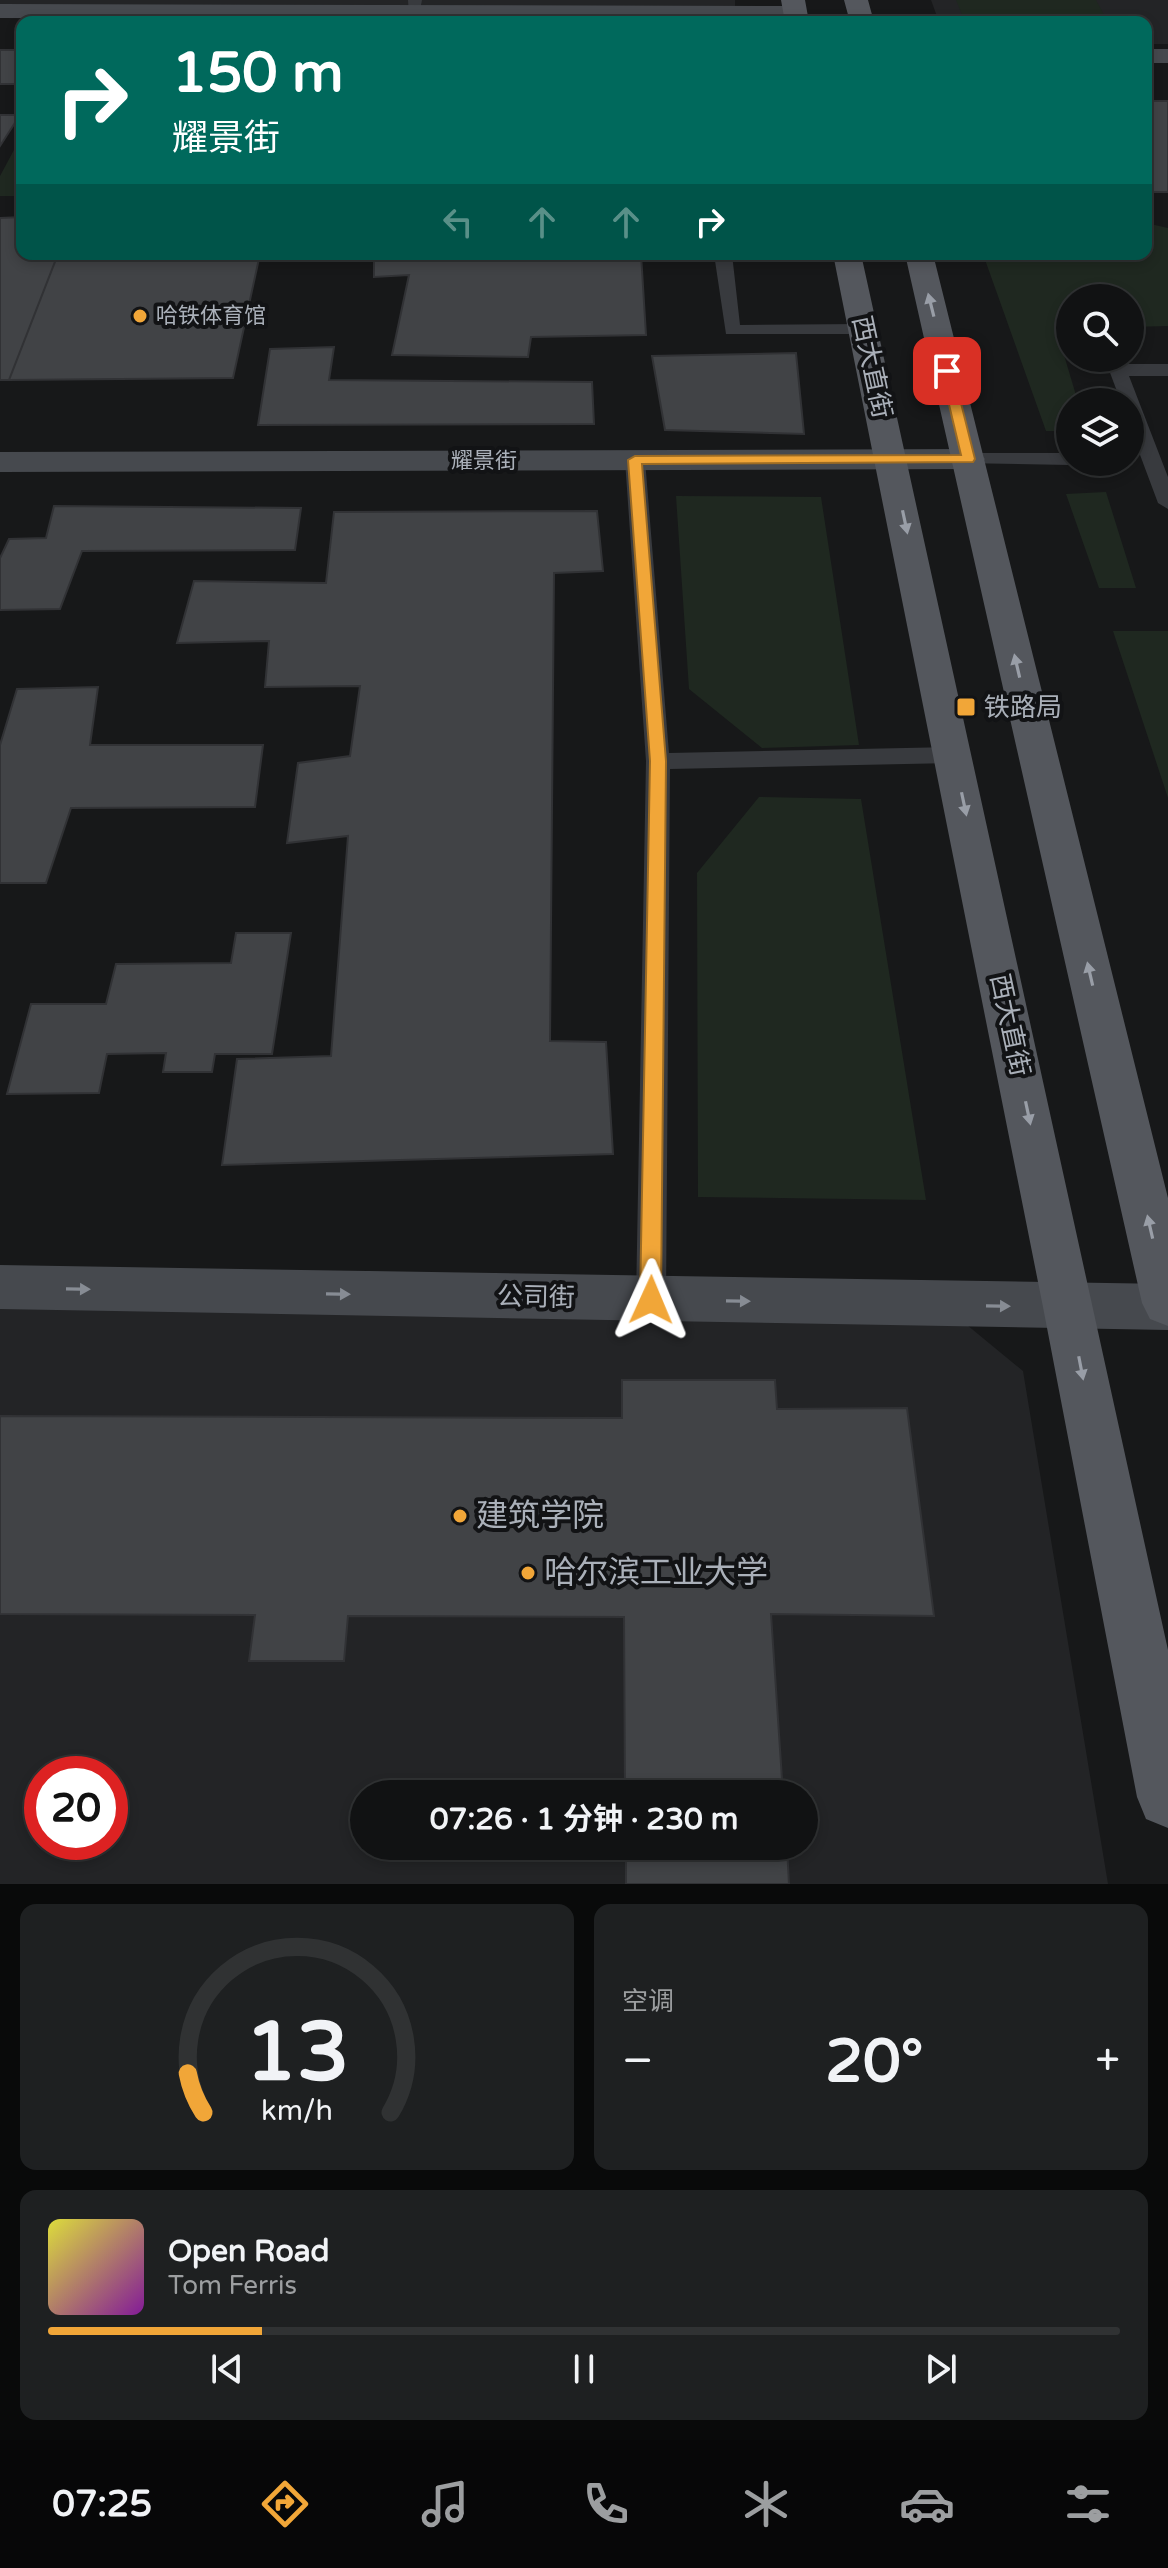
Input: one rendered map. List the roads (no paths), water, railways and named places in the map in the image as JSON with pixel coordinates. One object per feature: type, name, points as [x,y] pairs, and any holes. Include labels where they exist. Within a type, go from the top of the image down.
[{"type":"main road","name":"西大直街","points":[[848,260],[1069,1307],[1168,1797]]},
{"type":"main road","points":[[920,260],[1168,1305]]},
{"type":"street","points":[[0,11],[414,6],[500,16]]},
{"type":"street","points":[[514,16],[564,6],[795,12]]},
{"type":"street","name":"耀景街","points":[[0,462],[968,459]]},
{"type":"street","name":"公司街","points":[[0,1287],[1069,1307],[1168,1305]]},
{"type":"lane","points":[[724,260],[732,330],[863,329]]},
{"type":"lane","points":[[1125,388],[1118,370],[1168,370]]},
{"type":"lane","points":[[1144,440],[1168,503]]},
{"type":"lane","points":[[968,459],[1056,459]]},
{"type":"lane","points":[[1144,459],[1151,459]]},
{"type":"lane","points":[[635,460],[658,761],[651,1300]]},
{"type":"lane","points":[[658,761],[953,755]]},
{"type":"place","name":"哈铁体育馆","points":[[140,316]]},
{"type":"place","name":"铁路局","points":[[966,707]]},
{"type":"place","name":"建筑学院","points":[[460,1516]]},
{"type":"place","name":"哈尔滨工业大学","points":[[528,1573]]}]
